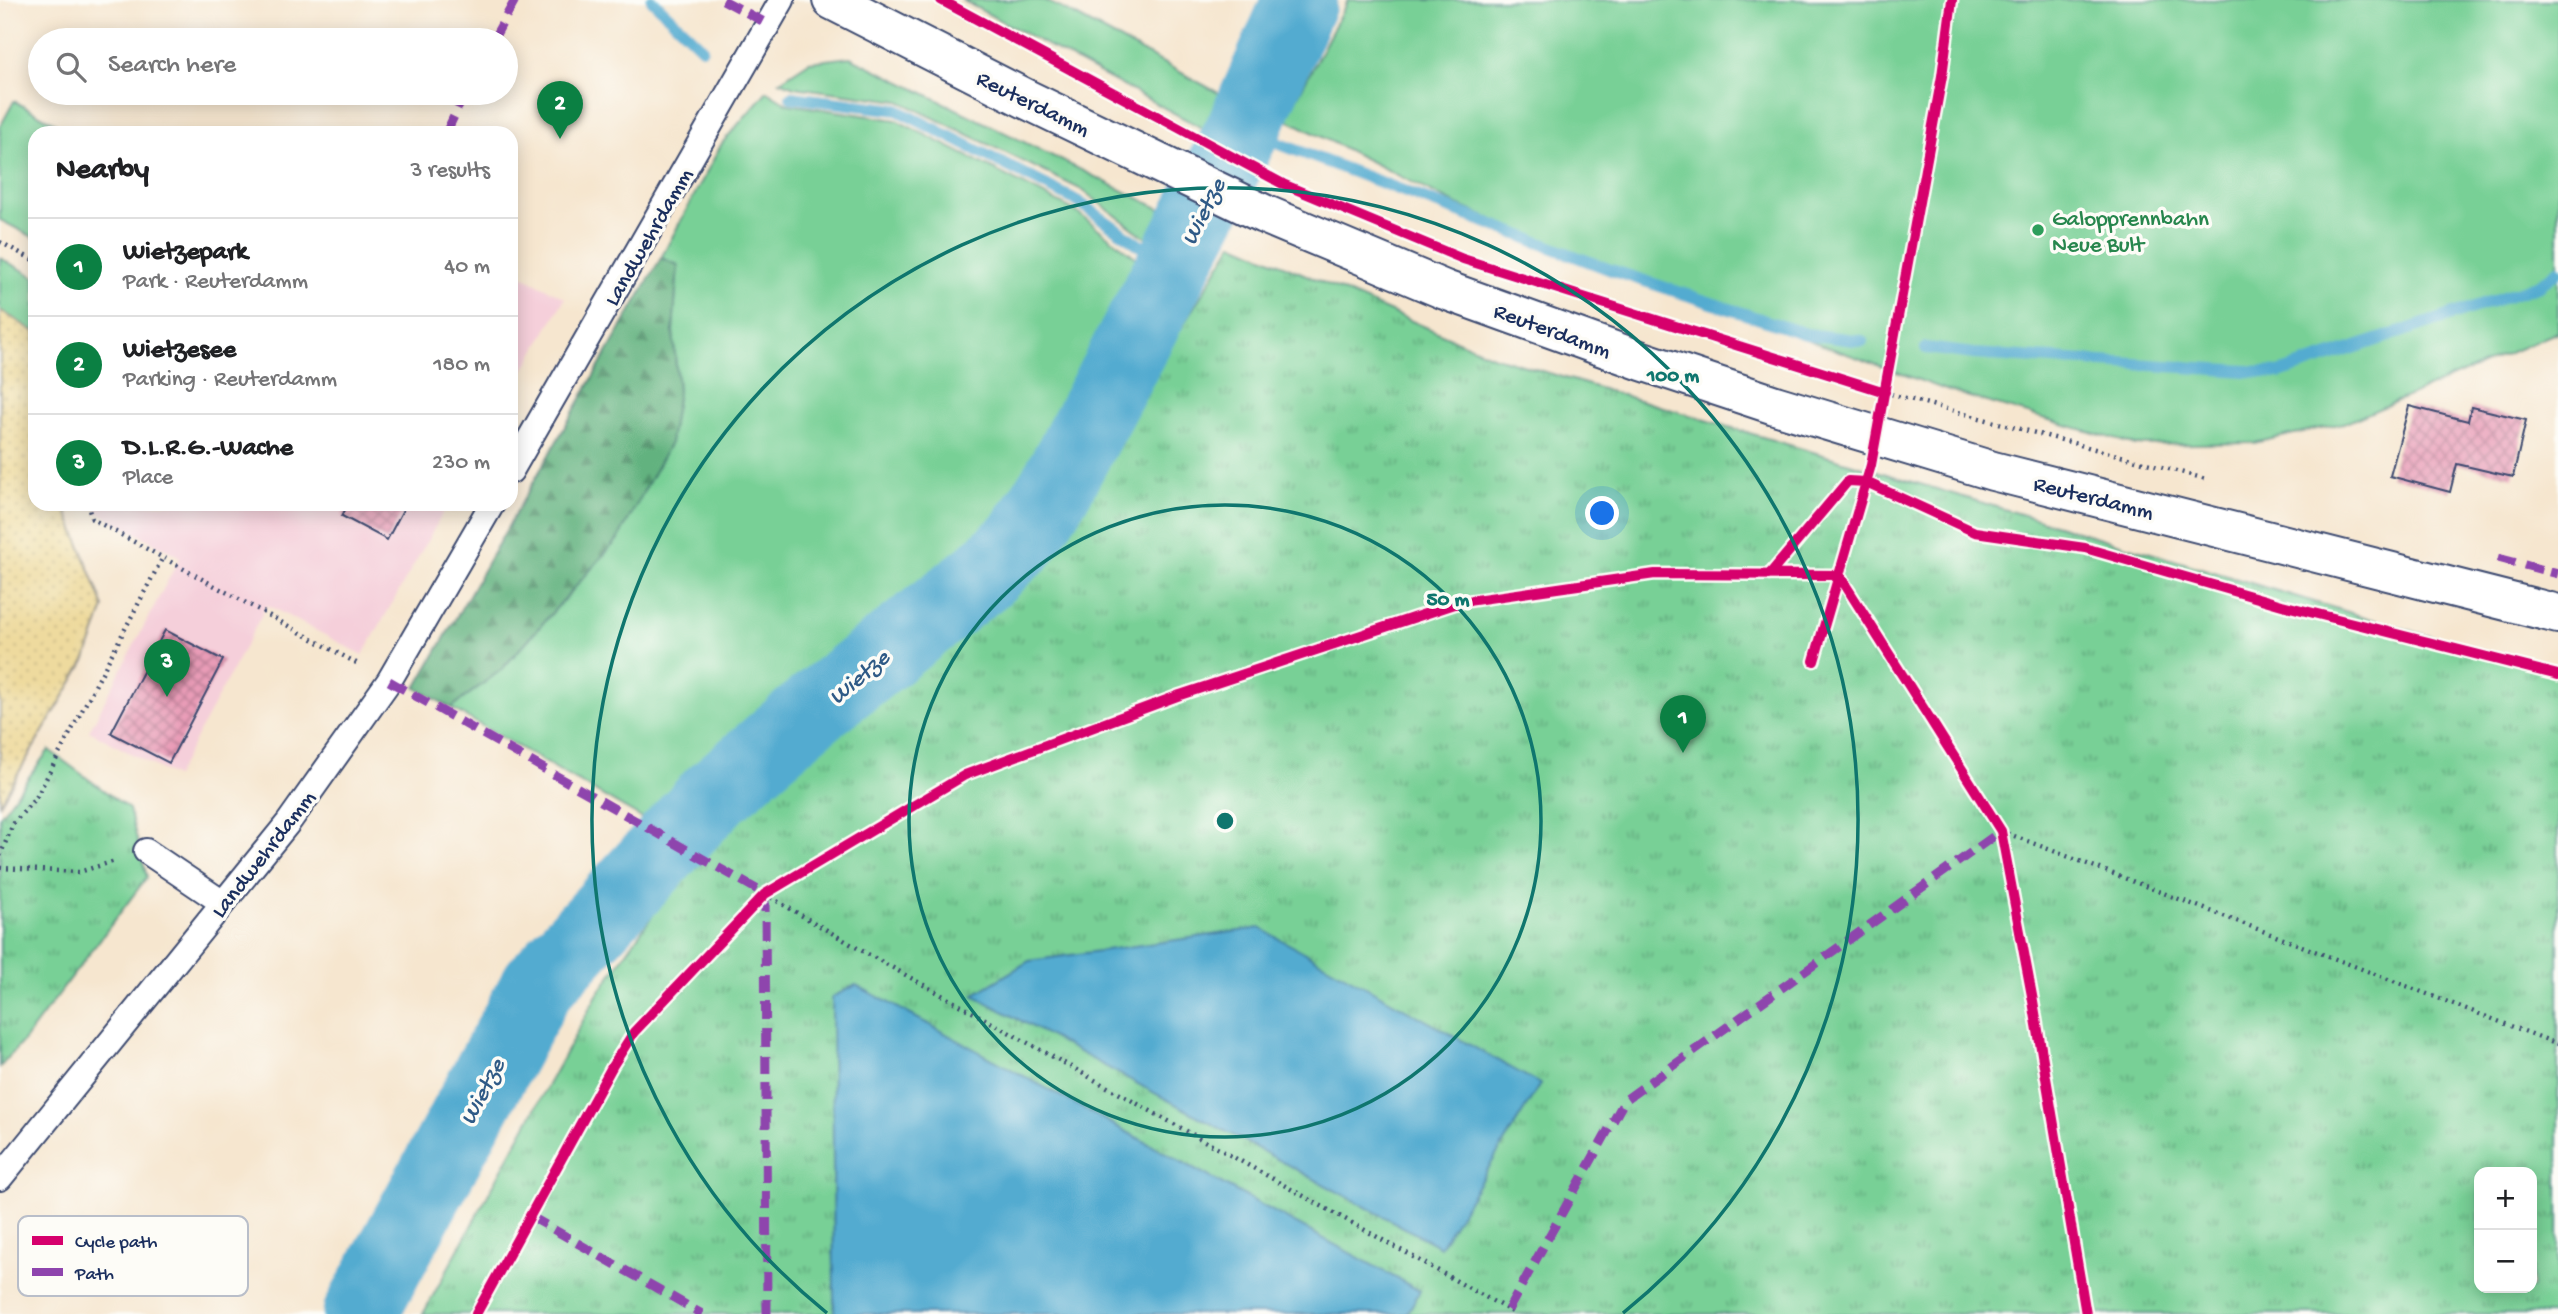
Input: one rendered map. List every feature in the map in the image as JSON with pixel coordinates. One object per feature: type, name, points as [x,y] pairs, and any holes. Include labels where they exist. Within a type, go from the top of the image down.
[{"type":"street","name":"Reuterdamm","points":[[832,0],[1026,99],[1264,214],[1445,290],[1642,361],[1775,405],[1993,471],[2558,614]]},
{"type":"lane","name":"Landwehrdamm","points":[[518,459],[782,0]]},
{"type":"lane","name":"Landwehrdamm","points":[[0,1178],[288,823],[389,681],[488,511]]},
{"type":"lane","points":[[146,851],[223,903]]},
{"type":"path","points":[[0,242],[28,257]]},
{"type":"path","points":[[1885,392],[2218,482]]},
{"type":"path","points":[[1769,575],[1848,481],[1866,482],[1975,532],[2085,548],[2281,605],[2558,675]]},
{"type":"path","points":[[89,511],[92,519],[389,681]]},
{"type":"path","points":[[0,856],[13,824],[37,796],[163,557]]},
{"type":"path","points":[[2001,831],[2558,1044]]},
{"type":"path","points":[[0,868],[79,872],[146,851]]},
{"type":"path","points":[[765,894],[866,953],[1516,1314]]},
{"type":"shaded area","points":[[518,274],[565,298],[518,381]]},
{"type":"shaded area","points":[[444,511],[363,655],[267,605],[175,777],[89,731],[180,557],[98,512]]},
{"type":"green space","points":[[962,0],[1044,0],[1067,11],[1228,98],[1215,135]]},
{"type":"green space","name":"Galopprennbahn Neue Bult","points":[[1348,0],[2558,0],[2558,332],[2348,422],[2254,443],[2135,445],[1949,391],[1583,258],[1453,203],[1286,119]]},
{"type":"green space","points":[[850,57],[1165,211],[1154,244],[1082,190],[899,101],[794,87],[780,81],[809,62]]},
{"type":"green space","points":[[767,91],[788,104],[896,120],[1074,210],[1146,265],[1080,400],[1008,529],[705,792],[664,831],[451,708],[502,669],[618,539],[669,443],[678,391],[673,331],[678,265],[661,258],[722,143]]},
{"type":"green space","points":[[14,101],[60,126],[28,126],[28,234],[0,220],[0,127]]},
{"type":"green space","points":[[1233,243],[1492,356],[2558,675],[2558,1314],[423,1314],[597,995],[712,830],[1034,571]]},
{"type":"green space","points":[[0,258],[28,273],[28,328],[0,310]]},
{"type":"green space","points":[[661,258],[678,265],[673,331],[678,391],[670,443],[618,539],[502,669],[451,708],[416,688]]},
{"type":"green space","points":[[49,750],[129,809],[147,877],[25,1039],[0,1067],[0,816]]},
{"type":"sand","points":[[0,310],[28,328],[28,511],[67,511],[104,607],[86,659],[0,804]]},
{"type":"water","points":[[1260,928],[1540,1084],[1440,1247],[973,995],[1029,961]]},
{"type":"water","points":[[856,985],[1420,1291],[1407,1314],[834,1314],[832,997]]},
{"type":"building","points":[[2409,406],[2468,421],[2471,407],[2526,420],[2513,477],[2457,464],[2450,492],[2390,476]]},
{"type":"building","points":[[344,511],[402,511],[387,540],[342,516]]},
{"type":"building","points":[[165,630],[223,660],[169,763],[111,733]]},
{"type":"waterway","points":[[652,0],[702,48]]},
{"type":"waterway","name":"Wietze","points":[[360,1314],[538,985],[714,795],[810,712],[982,577],[1021,541],[1057,485],[1172,268],[1243,130],[1300,0]]},
{"type":"waterway","points":[[791,97],[897,110],[1077,201],[1172,268]]},
{"type":"waterway","points":[[1243,130],[1611,270],[1806,334],[1862,341]]},
{"type":"waterway","points":[[1926,348],[1974,354],[2279,373],[2540,285],[2558,271]]},
{"type":"marked path","points":[[500,28],[515,0]]},
{"type":"marked path","points":[[723,0],[768,24]]},
{"type":"marked path","points":[[449,126],[459,105]]},
{"type":"marked path","points":[[2498,558],[2558,574]]},
{"type":"marked path","points":[[389,681],[765,894]]},
{"type":"marked path","points":[[1508,1310],[1625,1100],[2001,831]]},
{"type":"marked path","points":[[765,894],[767,1314]]},
{"type":"marked path","points":[[530,1216],[702,1314]]},
{"type":"cycle path","points":[[941,0],[1283,184],[1463,259],[1885,392]]},
{"type":"cycle path","points":[[1814,661],[1871,465],[1942,76],[1952,0]]},
{"type":"cycle path","points":[[1769,575],[1848,481],[1866,482],[1975,532],[2085,548],[2282,605],[2558,675]]},
{"type":"cycle path","points":[[476,1314],[613,1065],[634,1032],[765,894],[965,775],[1180,695],[1461,602],[1655,574],[1839,575]]},
{"type":"cycle path","points":[[1839,575],[2001,831],[2086,1314]]},
{"type":"place","name":"Wietzesee","points":[[560,139]]},
{"type":"place","name":"Galopprennbahn Neue Bult","points":[[2038,230]]},
{"type":"place","name":"D.L.R.G.-Wache","points":[[167,697]]},
{"type":"place","name":"Wietzepark","points":[[1683,753]]}]
